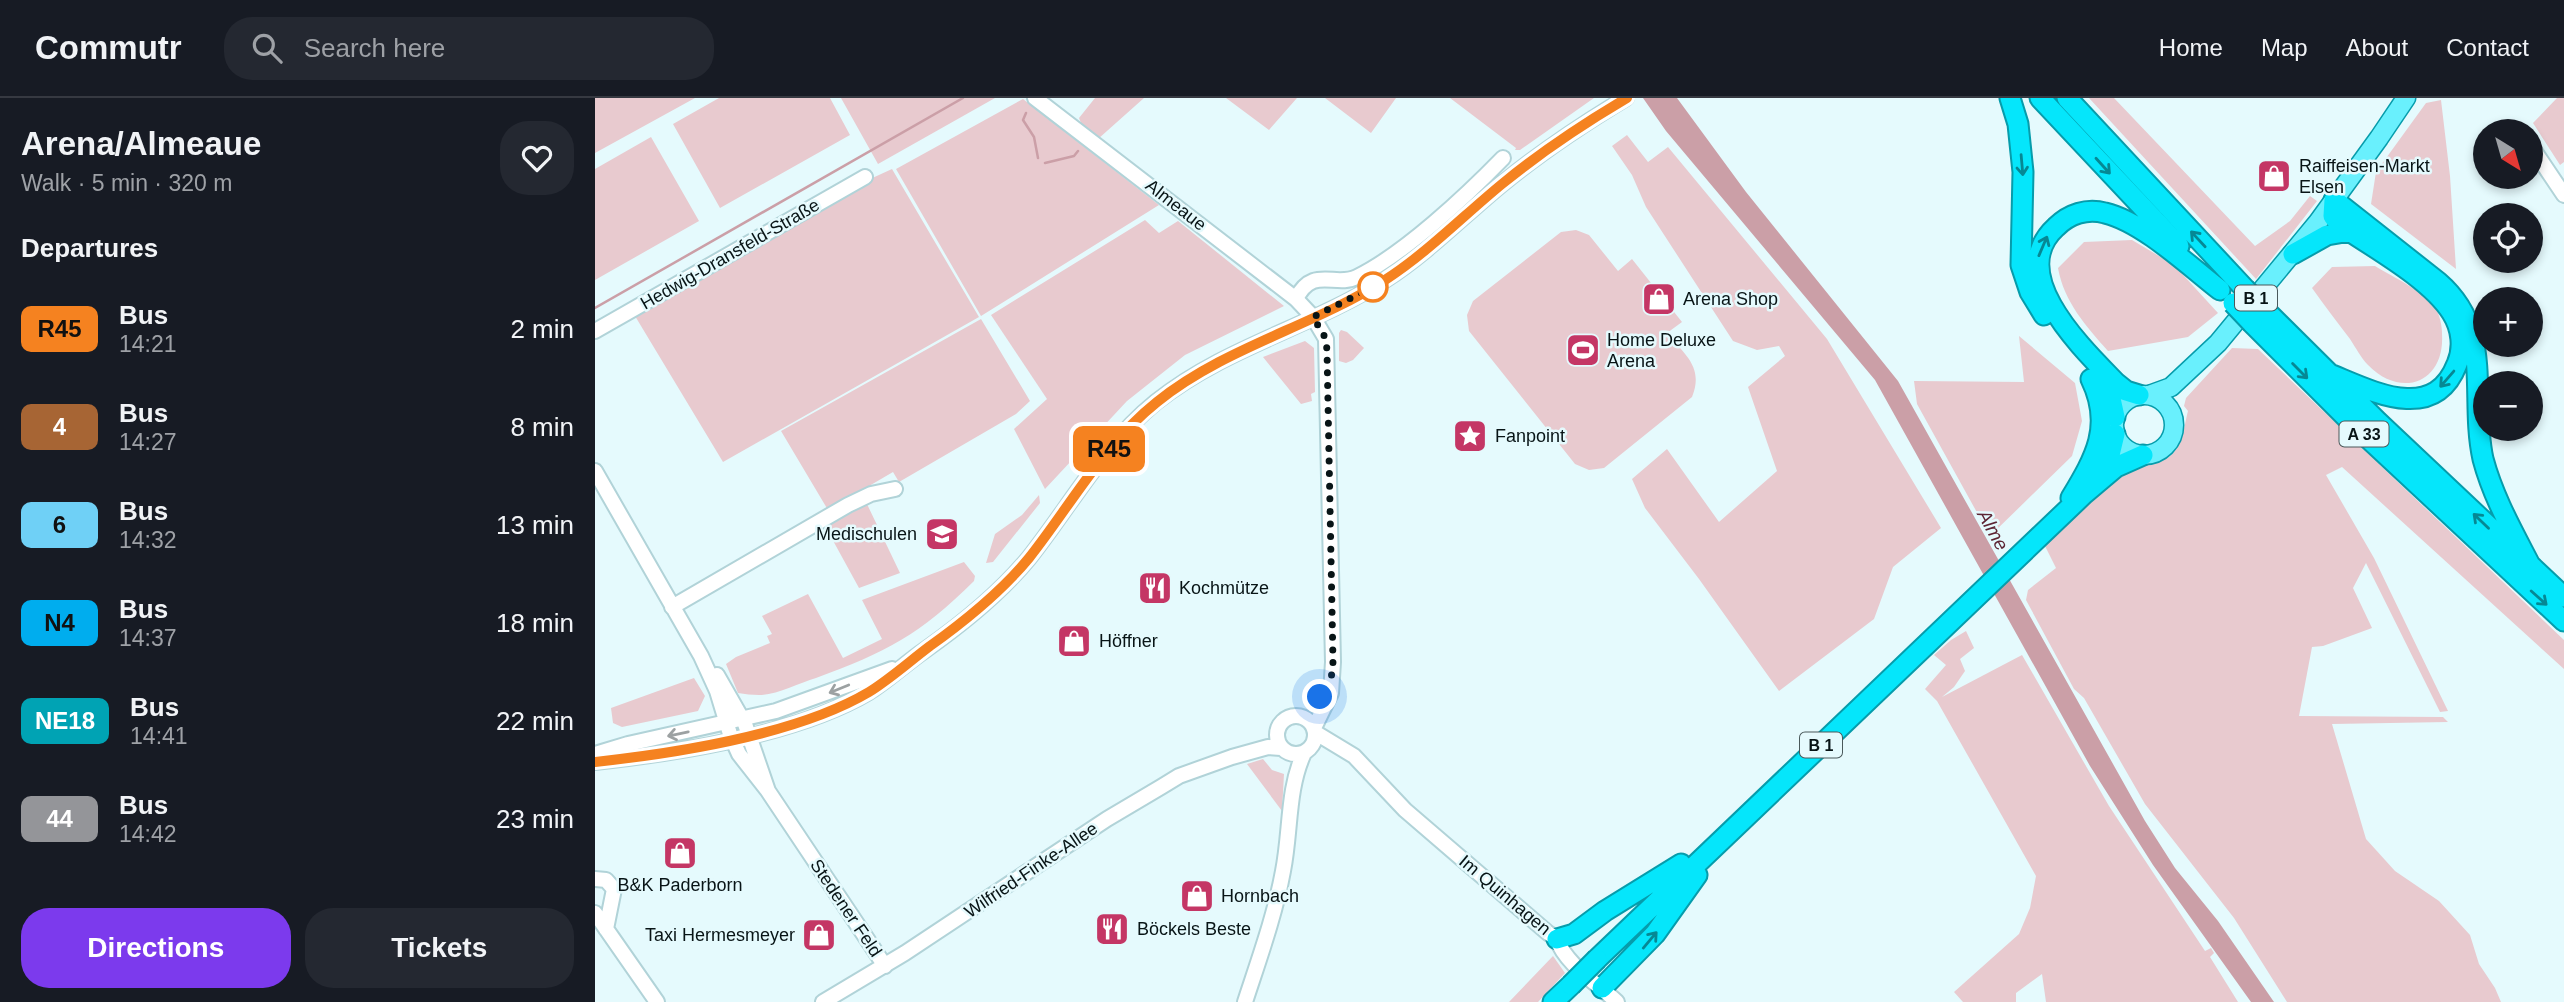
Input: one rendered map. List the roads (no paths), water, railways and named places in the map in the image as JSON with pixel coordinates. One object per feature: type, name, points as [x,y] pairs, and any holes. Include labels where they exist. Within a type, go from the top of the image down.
[{"type":"highway","points":[[2010,98],[2018,124],[2023,172],[2020,251],[2024,278],[2037,306],[2109,391],[2114,404],[2115,426]]},
{"type":"highway","name":"A 33","points":[[2041,98],[2233,294],[2327,373],[2564,597]]},
{"type":"highway","name":"A 33","points":[[2067,98],[2233,294]]},
{"type":"highway","points":[[2327,373],[2391,398],[2413,399],[2431,393],[2444,384],[2453,373],[2460,355],[2458,326],[2441,299],[2340,225],[2333,216],[2334,200]]},
{"type":"highway","points":[[2334,200],[2444,287],[2465,314],[2476,354],[2478,423],[2485,466],[2497,500],[2531,567]]},
{"type":"highway","points":[[2144,395],[2126,391],[2116,383],[2069,330],[2048,300],[2040,280],[2039,255],[2051,231],[2066,219],[2083,212],[2099,211],[2116,216],[2136,225],[2233,294]]},
{"type":"highway","points":[[2293,254],[2327,235],[2350,231]]},
{"type":"highway","name":"A 33","points":[[2258,316],[2353,424],[2564,621]]},
{"type":"highway","points":[[2060,517],[2095,457],[2100,438],[2098,396],[2083,362]]},
{"type":"highway","name":"B 1","points":[[2084,494],[2109,459],[2115,426]]},
{"type":"highway","name":"B 1","points":[[1553,1002],[2084,494],[2121,464],[2143,455]]},
{"type":"highway","points":[[1557,939],[1570,936],[1605,911],[1661,879],[1739,822]]},
{"type":"highway","name":"B 1","points":[[1602,988],[1655,934],[1739,822]]},
{"type":"main road","points":[[2334,200],[2406,98]]},
{"type":"main road","name":"B 1","points":[[2115,426],[2124,402],[2171,387],[2218,343],[2293,254],[2334,200]]},
{"type":"main road","name":"B 1","points":[[2143,455],[2155,453],[2167,445],[2173,432],[2173,417],[2182,393],[2200,372],[2218,343]]},
{"type":"main road","points":[[2144,395],[2163,401],[2173,417]]},
{"type":"main road","points":[[2115,426],[2125,448],[2143,455]]},
{"type":"street","name":"Almeaue","points":[[1035,98],[1296,299],[1313,317]]},
{"type":"street","points":[[595,762],[749,735],[801,720],[870,691],[955,627],[1015,573],[1101,458],[1154,404],[1187,380],[1230,356],[1363,293],[1398,271],[1530,161],[1626,98]]},
{"type":"street","points":[[1296,299],[1312,281],[1353,279],[1384,261],[1503,158]]},
{"type":"street","points":[[2543,164],[2564,195]]},
{"type":"street","name":"Hedwig-Dransfeld-Straße","points":[[595,331],[865,177]]},
{"type":"street","points":[[1245,1002],[1282,878],[1290,804],[1297,771],[1315,742],[1315,730],[1331,693],[1327,351],[1326,339],[1313,317]]},
{"type":"street","points":[[595,471],[701,656]]},
{"type":"street","points":[[672,607],[848,505],[871,494],[895,489]]},
{"type":"street","name":"Stedener Feld","points":[[701,656],[719,677],[743,719],[768,791]]},
{"type":"street","name":"Stedener Feld","points":[[701,656],[719,698],[732,739],[751,772],[768,791],[885,966],[823,1002]]},
{"type":"street","points":[[595,754],[628,744],[743,719],[813,699],[903,665]]},
{"type":"street","points":[[1290,804],[1289,766],[1277,739],[1278,730],[1287,719],[1302,717],[1313,709],[1331,680]]},
{"type":"street","points":[[1302,717],[1315,730]]},
{"type":"street","name":"Wilfried-Finke-Allee","points":[[885,966],[1107,819],[1179,776],[1194,763],[1228,749],[1264,739],[1278,730]]},
{"type":"street","name":"Im Quinhagen","points":[[1315,730],[1354,755],[1388,793]]},
{"type":"street","name":"Wilfried-Finke-Allee","points":[[1179,776],[1253,751],[1271,747],[1284,750]]},
{"type":"street","name":"Im Quinhagen","points":[[1307,751],[1323,749],[1344,757],[1557,939],[1574,964],[1617,1002]]},
{"type":"street","points":[[1284,750],[1297,755],[1307,751]]},
{"type":"street","points":[[595,880],[606,880],[614,889],[605,929]]},
{"type":"street","points":[[595,913],[656,1002]]},
{"type":"waterway","points":[[595,308],[963,98]]},
{"type":"waterway","points":[[1026,113],[1023,120],[1034,137],[1038,158]]},
{"type":"waterway","points":[[1045,163],[1074,156],[1078,151]]},
{"type":"place","name":"Raiffeisen-Markt Elsen","points":[[2274,176]]},
{"type":"place","name":"Arena Shop","points":[[1659,299]]},
{"type":"place","name":"Home Deluxe Arena","points":[[1583,350]]},
{"type":"place","name":"Fanpoint","points":[[1470,436]]},
{"type":"place","name":"Medischulen","points":[[942,534]]},
{"type":"place","name":"Kochmütze","points":[[1155,588]]},
{"type":"place","name":"Höffner","points":[[1074,641]]},
{"type":"place","name":"B&K Paderborn","points":[[680,853]]},
{"type":"place","name":"Hornbach","points":[[1197,896]]},
{"type":"place","name":"Böckels Beste","points":[[1112,929]]},
{"type":"place","name":"Taxi Hermesmeyer","points":[[819,935]]},
{"type":"water label","name":"Alme","points":[[1993,530]]}]
